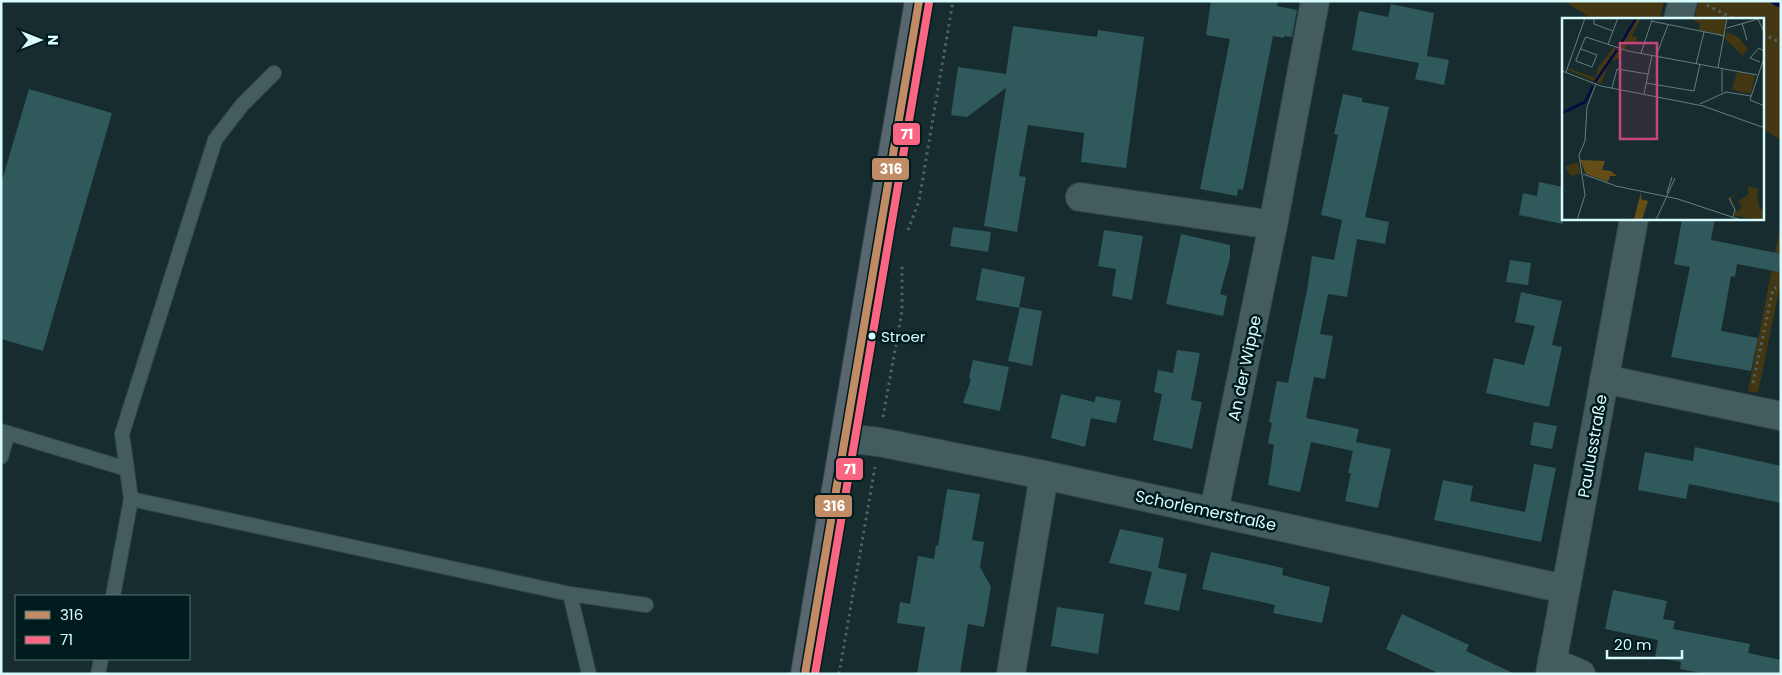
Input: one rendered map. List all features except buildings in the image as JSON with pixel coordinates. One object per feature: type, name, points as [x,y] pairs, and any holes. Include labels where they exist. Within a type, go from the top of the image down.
[{"type":"main road","points":[[805,674],[919,1]]},
{"type":"street","name":"An der Wippe","points":[[1214,511],[1274,225],[1315,1]]},
{"type":"street","points":[[1678,18],[1683,1]]},
{"type":"street","points":[[1080,197],[1274,225]]},
{"type":"street","name":"Paulusstraße","points":[[1551,668],[1634,220]]},
{"type":"street","points":[[1604,379],[1781,416]]},
{"type":"street","name":"Schorlemerstraße","points":[[846,438],[879,442],[1044,475],[1565,589]]},
{"type":"street","points":[[1011,674],[1044,475]]},
{"type":"street","points":[[1551,668],[1581,674]]},
{"type":"lane","points":[[113,595],[131,499],[122,434],[216,140],[242,104],[274,73]]},
{"type":"lane","points":[[1,457],[5,432],[127,469]]},
{"type":"lane","points":[[131,499],[570,594],[646,605]]},
{"type":"lane","points":[[570,594],[589,674]]},
{"type":"lane","points":[[98,674],[101,660]]},
{"type":"path","points":[[906,237],[918,200],[952,1]]},
{"type":"path","points":[[1700,1],[1732,18]]},
{"type":"path","points":[[1764,34],[1781,43]]},
{"type":"path","points":[[838,674],[902,311],[902,255]]},
{"type":"path","points":[[1748,408],[1773,290],[1781,285]]},
{"type":"shaded area","points":[[1564,1],[1664,1],[1660,18],[1590,18]]},
{"type":"shaded area","points":[[1699,1],[1781,1],[1781,140],[1764,130],[1764,18],[1694,18]]},
{"type":"shaded area","points":[[1781,222],[1781,281],[1758,393],[1748,391]]},
{"type":"waterway","points":[[1775,1],[1781,4]]},
{"type":"transit line","name":"316","points":[[805,674],[919,1]]},
{"type":"transit line","name":"71","points":[[815,674],[929,3]]},
{"type":"place","name":"Stroer","points":[[872,336]]}]
